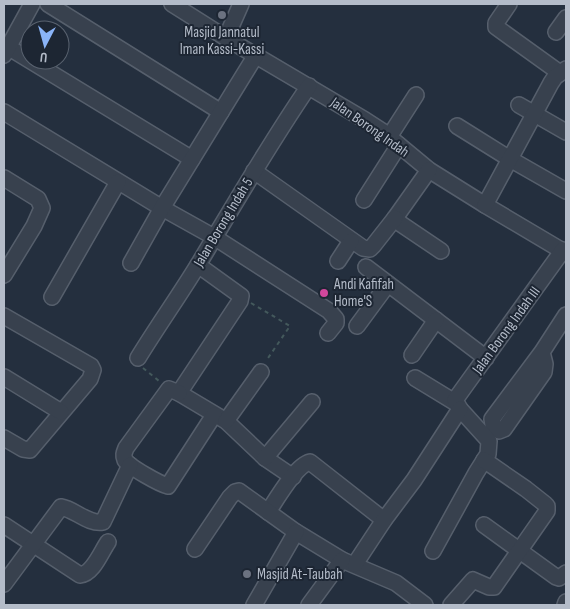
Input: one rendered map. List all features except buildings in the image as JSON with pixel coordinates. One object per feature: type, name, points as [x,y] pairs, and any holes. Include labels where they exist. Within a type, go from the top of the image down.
[{"type":"street","points":[[32,4],[6,51],[192,159]]},
{"type":"street","points":[[48,4],[221,112]]},
{"type":"street","name":"Jalan Borong Indah","points":[[172,4],[365,120],[429,170],[564,251]]},
{"type":"street","points":[[226,38],[234,24],[241,4]]},
{"type":"street","points":[[485,205],[551,83],[563,71],[496,27],[496,23],[509,4]]},
{"type":"street","points":[[556,32],[566,18]]},
{"type":"street","points":[[131,263],[162,208],[256,56]]},
{"type":"street","name":"Jalan Borong Indah 5","points":[[138,358],[309,86]]},
{"type":"street","points":[[364,200],[416,95]]},
{"type":"street","points":[[519,105],[566,132]]},
{"type":"street","points":[[4,112],[118,182],[214,237],[334,315],[336,323],[328,333]]},
{"type":"street","points":[[457,126],[566,191]]},
{"type":"street","points":[[254,171],[351,241],[363,248],[370,249],[429,170]]},
{"type":"street","points":[[4,178],[38,199],[42,208],[34,226],[4,275]]},
{"type":"street","points":[[52,297],[118,182]]},
{"type":"street","points":[[395,218],[441,251]]},
{"type":"street","points":[[338,261],[351,241]]},
{"type":"street","name":"Jalan Borong Indah III","points":[[309,605],[349,562],[414,480],[458,406],[456,397],[564,251]]},
{"type":"street","points":[[198,265],[241,296],[240,301],[174,391],[124,454],[125,459],[130,465],[168,486],[220,418],[261,372]]},
{"type":"street","points":[[366,267],[486,358]]},
{"type":"street","points":[[357,326],[388,284]]},
{"type":"street","points":[[542,352],[545,364],[544,372],[504,429],[499,431],[493,425],[492,419],[542,352],[566,315]]},
{"type":"street","points":[[4,316],[91,366],[93,370],[90,379],[30,450],[4,438]]},
{"type":"street","points":[[412,355],[436,320]]},
{"type":"street","points":[[4,377],[61,412]]},
{"type":"street","points":[[415,378],[458,406],[489,441],[488,454],[433,551]]},
{"type":"street","points":[[174,391],[220,418],[265,458],[293,477]]},
{"type":"street","points":[[265,458],[312,402]]},
{"type":"street","points":[[451,605],[473,580],[489,587],[494,587],[544,515],[547,506],[484,460]]},
{"type":"street","points":[[268,512],[302,466],[310,462],[384,520]]},
{"type":"street","points":[[5,578],[61,507],[98,523],[103,522],[130,465]]},
{"type":"street","points":[[195,550],[235,492],[239,490],[296,532],[349,562],[396,583],[425,605]]},
{"type":"street","points":[[4,525],[34,543],[76,573],[84,575],[89,571],[108,542]]},
{"type":"street","points":[[484,525],[558,578],[566,573]]},
{"type":"street","points":[[254,605],[296,532]]},
{"type":"path","points":[[241,296],[290,326],[264,363],[261,372]]},
{"type":"path","points":[[138,358],[143,368],[174,391]]},
{"type":"place","name":"Masjid Jannatul Iman Kassi-Kassi","points":[[222,15]]},
{"type":"place","name":"Andi Kafifah Home'S","points":[[324,293]]},
{"type":"place","name":"Masjid At-Taubah","points":[[247,574]]}]
